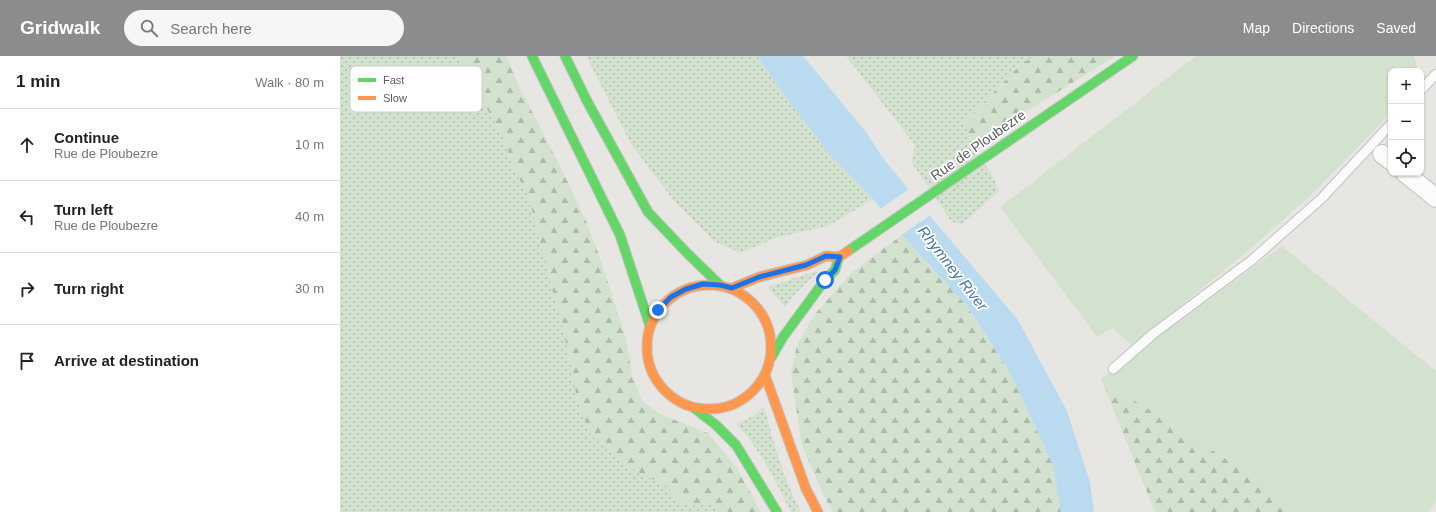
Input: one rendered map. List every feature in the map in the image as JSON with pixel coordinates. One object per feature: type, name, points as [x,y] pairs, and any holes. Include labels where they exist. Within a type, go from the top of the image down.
[{"type":"main road","points":[[532,56],[620,235],[650,326]]},
{"type":"main road","points":[[565,56],[587,101],[648,212],[720,285]]},
{"type":"main road","name":"Rue de Ploubezre","points":[[771,358],[782,337],[825,280],[835,270],[840,257],[1133,56]]},
{"type":"main road","points":[[732,288],[759,277],[806,265],[826,256],[840,257]]},
{"type":"main road","points":[[694,408],[715,409],[735,404],[753,392],[765,375],[771,358],[772,340],[766,318],[752,300],[732,288],[720,285],[703,284],[686,289],[671,297],[658,310],[650,326],[647,346],[650,367],[660,385],[675,399],[694,408],[716,425],[736,445],[777,512]]},
{"type":"main road","points":[[765,375],[806,489],[818,512]]},
{"type":"street","points":[[1409,176],[1436,198]]},
{"type":"lane","points":[[1424,87],[1436,74]]},
{"type":"lane","points":[[1113,369],[1153,334],[1252,260],[1316,204],[1388,127]]},
{"type":"green space","points":[[340,56],[456,56],[462,66],[350,66],[350,112],[482,112],[482,100],[503,136],[515,173],[527,191],[563,328],[609,452],[638,472],[667,486],[677,500],[689,506],[714,504],[719,512],[340,512]]},
{"type":"green space","points":[[456,56],[506,56],[519,86],[586,221],[599,255],[626,339],[632,374],[642,401],[662,415],[708,433],[737,468],[761,512],[719,512],[714,504],[689,506],[677,500],[667,486],[638,472],[609,452],[590,434],[578,403],[563,328],[527,191],[515,173],[503,136],[482,100],[482,66],[462,66]]},
{"type":"green space","points":[[586,56],[757,56],[779,88],[827,151],[873,199],[828,226],[778,237],[740,253],[714,241],[675,202],[631,144]]},
{"type":"green space","points":[[846,56],[1036,56],[1023,62],[965,122],[972,145],[991,173],[999,191],[962,224],[952,222],[912,163],[915,145]]},
{"type":"green space","points":[[1036,56],[1116,56],[972,145],[965,122],[1023,62]]},
{"type":"green space","points":[[1196,56],[1414,56],[1417,68],[1388,68],[1388,116],[1309,197],[1243,255],[1132,345],[1112,328],[1097,337],[1000,207]]},
{"type":"green space","points":[[902,235],[967,306],[1009,371],[1053,465],[1061,512],[833,512],[823,494],[802,445],[791,375],[797,345],[815,314],[851,273]]},
{"type":"green space","points":[[1282,246],[1436,371],[1436,501],[1428,512],[1291,512],[1257,479],[1101,379]]},
{"type":"green space","points":[[816,271],[817,273],[797,292],[785,307],[768,287]]},
{"type":"green space","points":[[1101,379],[1257,479],[1291,512],[1155,512]]},
{"type":"green space","points":[[764,406],[771,433],[789,487],[801,512],[791,512],[760,455],[736,424],[755,415]]},
{"type":"water","name":"Rhymney River","points":[[757,56],[803,56],[866,132],[883,158],[931,217],[1018,320],[1067,411],[1090,482],[1094,512],[1061,512],[1053,465],[1009,371],[967,306],[902,235],[873,199],[827,151],[779,88]]},
{"type":"pier","points":[[910,188],[932,214],[900,236],[879,210]]},
{"type":"traffic: fast","points":[[532,56],[620,235],[650,326]]},
{"type":"traffic: fast","points":[[565,56],[587,101],[648,212],[720,285]]},
{"type":"traffic: fast","points":[[848,251],[1133,56]]},
{"type":"traffic: fast","points":[[771,358],[783,337],[825,280],[835,270],[839,257]]},
{"type":"traffic: fast","points":[[694,408],[716,425],[736,445],[777,512]]},
{"type":"traffic: slow","points":[[732,288],[759,277],[807,265],[826,256],[839,257],[848,251]]},
{"type":"traffic: slow","points":[[709,285],[721,286],[733,290],[744,295],[753,303],[761,312],[766,323],[770,335],[771,347],[770,359],[766,371],[761,382],[753,391],[744,399],[733,404],[721,408],[709,409],[697,408],[685,404],[674,399],[665,391],[657,382],[652,371],[648,359],[647,347],[648,335],[652,323],[657,312],[665,303],[674,295],[685,290],[697,286],[709,285]]},
{"type":"traffic: slow","points":[[765,375],[806,489],[818,512]]},
{"type":"route","points":[[658,310],[671,297],[686,289],[703,284],[720,285],[732,288],[759,277],[806,265],[826,256],[840,257],[835,270],[825,280]]}]
